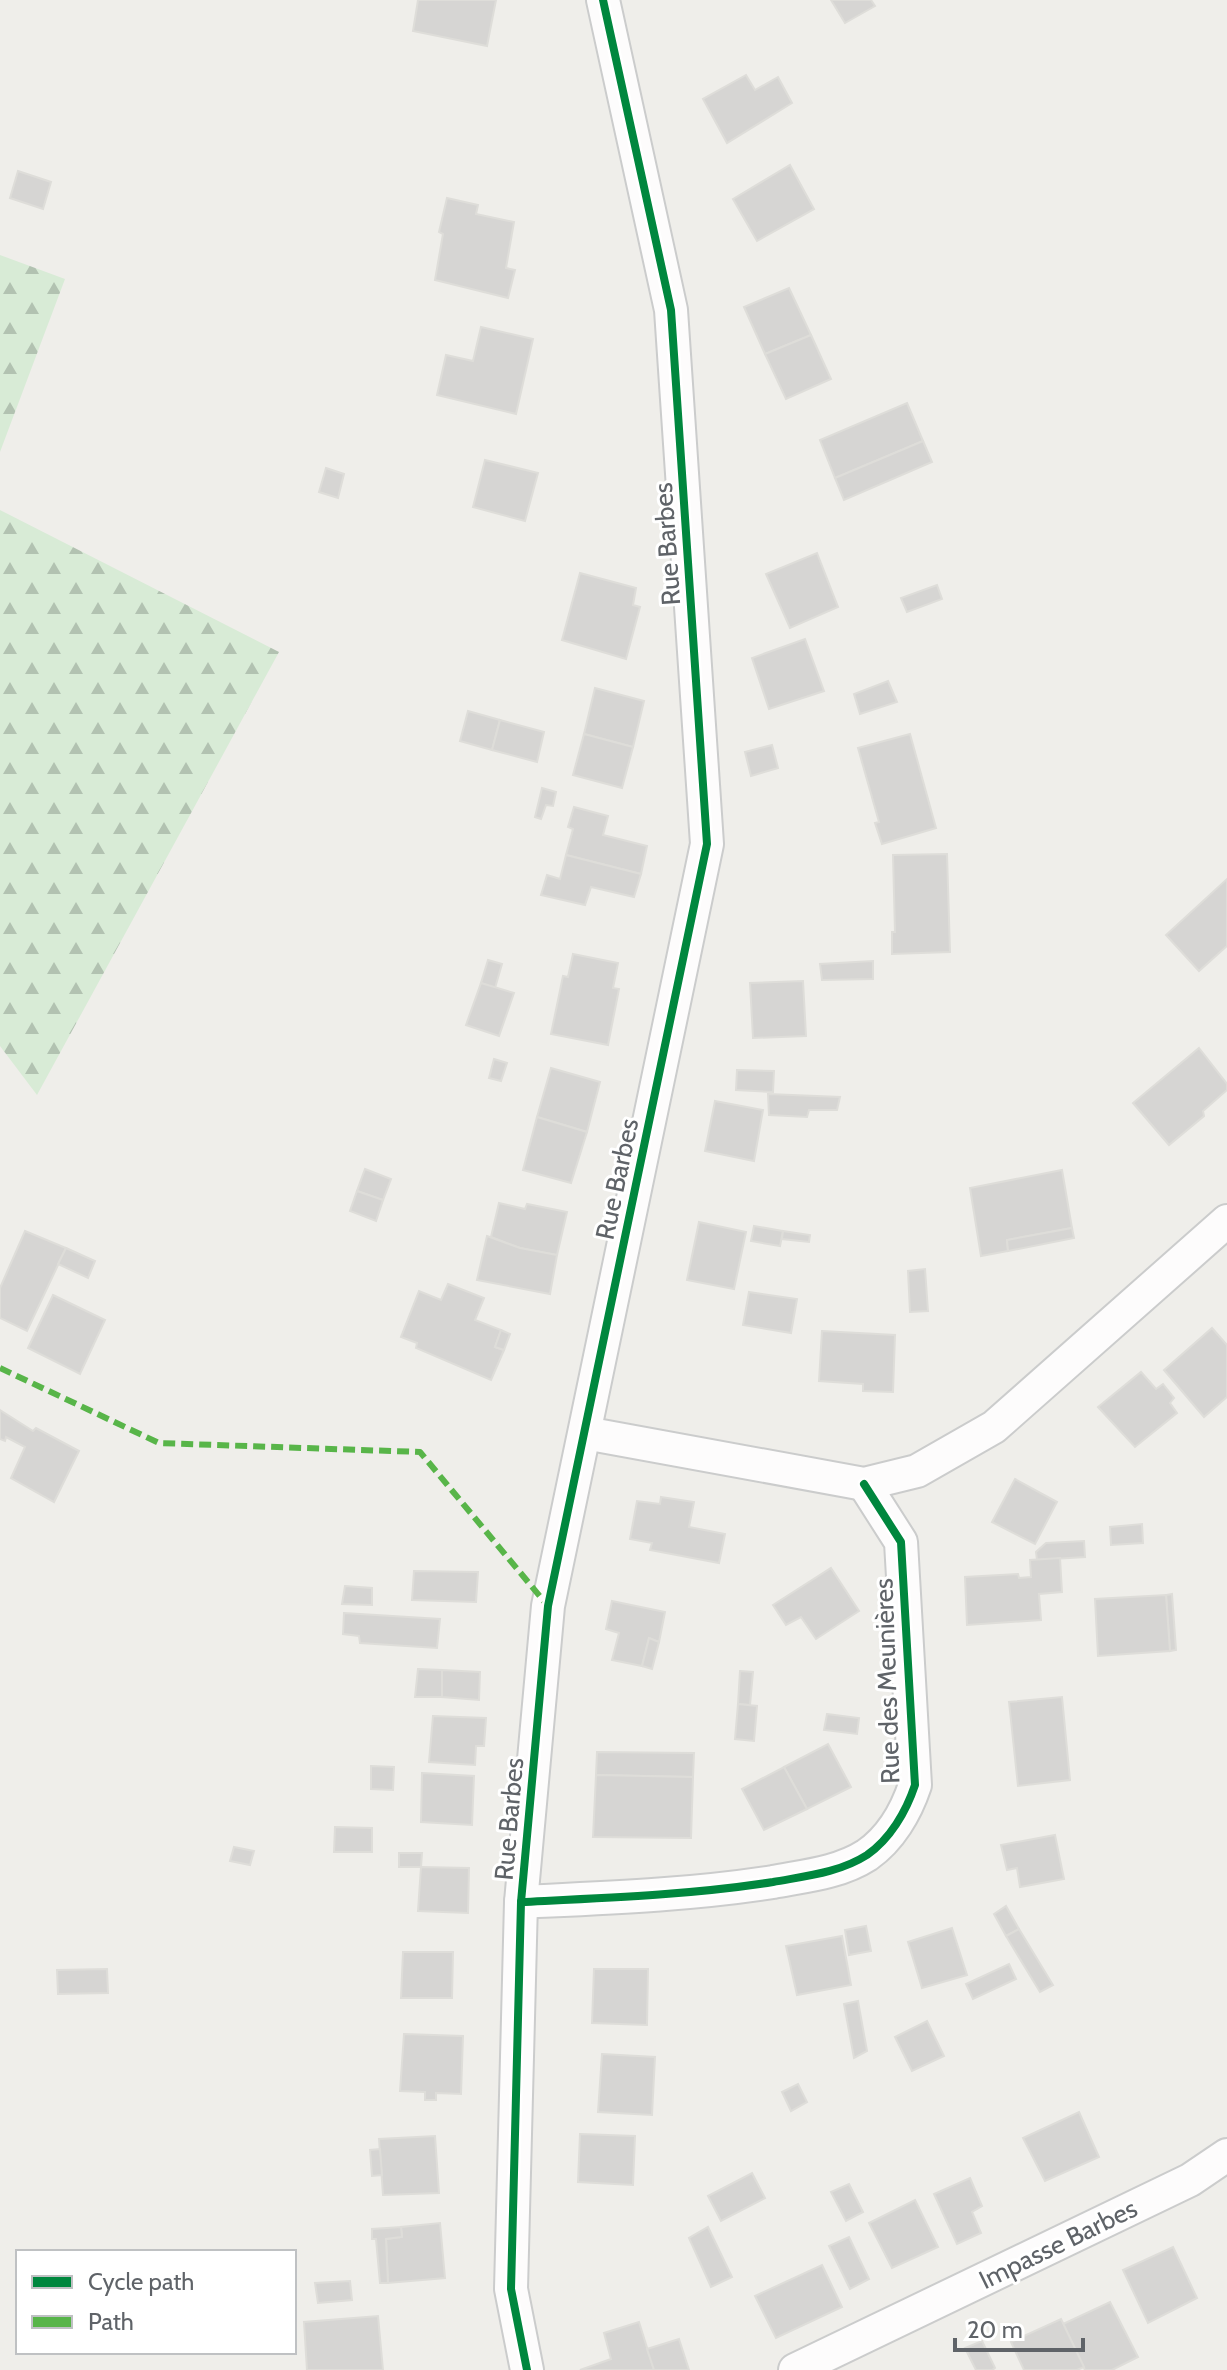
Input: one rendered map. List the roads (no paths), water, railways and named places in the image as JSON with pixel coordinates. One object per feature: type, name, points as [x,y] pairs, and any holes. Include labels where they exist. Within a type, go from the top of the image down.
[{"type":"street","name":"Rue Barbes","points":[[527,2370],[511,2289],[521,1902],[548,1606],[707,844],[671,310],[603,0]]},
{"type":"street","points":[[585,1433],[864,1484],[917,1471],[994,1427],[1227,1221]]},
{"type":"street","name":"Rue des Meunières","points":[[521,1902],[716,1891],[829,1873],[867,1855],[889,1834],[909,1805],[915,1785],[901,1542],[864,1484]]},
{"type":"street","name":"Impasse Barbes","points":[[795,2370],[1190,2180],[1227,2155]]}]
